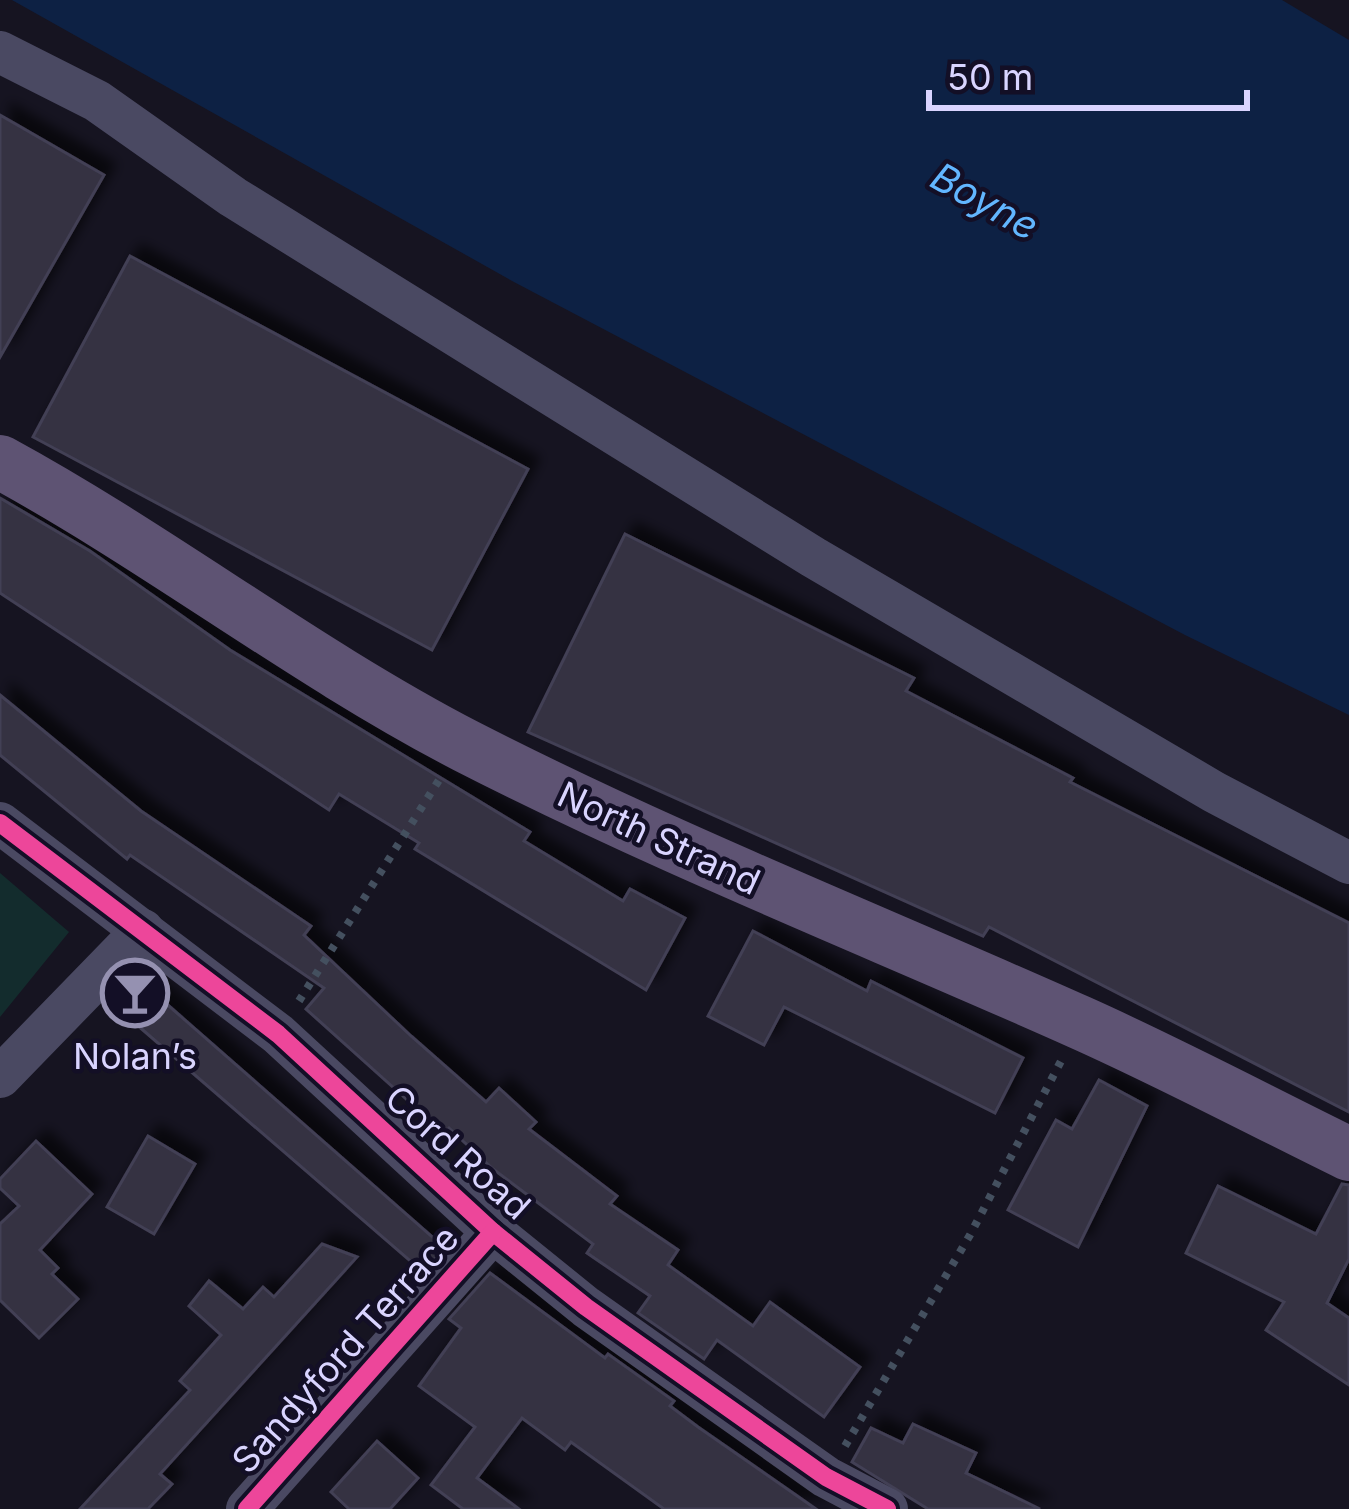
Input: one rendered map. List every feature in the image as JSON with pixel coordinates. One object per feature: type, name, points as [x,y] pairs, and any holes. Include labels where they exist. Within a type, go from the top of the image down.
[{"type":"main road","name":"North Strand","points":[[0,462],[104,518],[264,628],[462,744],[723,872],[1082,1023],[1349,1154]]},
{"type":"street","points":[[0,52],[97,101],[233,197],[586,420],[1175,770],[1349,863]]},
{"type":"street","name":"Cord Road","points":[[0,823],[278,1034],[493,1232],[586,1307],[826,1477],[886,1509]]},
{"type":"street","points":[[0,1076],[143,930]]},
{"type":"street","name":"Sandyford Terrace","points":[[249,1508],[493,1232]]},
{"type":"path","points":[[278,1034],[462,744]]},
{"type":"path","points":[[826,1477],[970,1235],[1082,1023]]},
{"type":"green space","points":[[0,873],[69,932],[0,1017]]},
{"type":"water","name":"Boyne","points":[[12,0],[1282,0],[1349,40],[1349,715],[1185,635],[514,282]]},
{"type":"building","points":[[0,115],[104,175],[0,357]]},
{"type":"building","points":[[130,256],[528,469],[432,650],[33,437]]},
{"type":"building","points":[[0,498],[90,551],[230,650],[530,832],[524,841],[623,901],[630,889],[685,918],[646,990],[415,849],[419,843],[339,794],[329,810],[0,593]]},
{"type":"building","points":[[625,534],[914,678],[906,691],[1073,778],[1070,782],[1349,923],[1349,1112],[989,927],[983,936],[528,732]]},
{"type":"building","points":[[0,695],[141,811],[311,926],[304,935],[411,1036],[486,1102],[499,1088],[536,1122],[529,1129],[617,1196],[610,1204],[678,1250],[668,1265],[753,1326],[770,1302],[860,1367],[824,1417],[717,1340],[704,1359],[638,1313],[650,1296],[587,1253],[593,1244],[493,1169],[449,1128],[444,1133],[306,1009],[324,988],[130,855],[127,859],[0,755]]},
{"type":"building","points":[[753,931],[867,991],[871,981],[1023,1058],[995,1113],[784,1007],[764,1045],[708,1016]]},
{"type":"building","points":[[145,985],[445,1248],[423,1272],[122,1012]]},
{"type":"building","points":[[1099,1080],[1147,1106],[1078,1247],[1008,1210],[1056,1120],[1072,1129]]},
{"type":"building","points":[[148,1136],[195,1164],[154,1234],[107,1207]]},
{"type":"building","points":[[36,1141],[92,1194],[40,1250],[58,1268],[52,1274],[78,1299],[39,1338],[0,1300],[0,1224],[19,1206],[0,1188],[0,1179]]},
{"type":"building","points":[[1342,1184],[1349,1185],[1349,1259],[1327,1303],[1349,1318],[1349,1385],[1266,1330],[1284,1302],[1186,1253],[1218,1186],[1316,1234]]},
{"type":"building","points":[[322,1244],[357,1257],[160,1474],[172,1484],[148,1509],[80,1509],[190,1390],[180,1381],[221,1335],[189,1306],[209,1281],[243,1309],[263,1287],[274,1297]]},
{"type":"building","points":[[490,1273],[605,1358],[608,1354],[674,1401],[670,1406],[816,1509],[664,1509],[571,1442],[565,1450],[522,1418],[477,1478],[519,1509],[463,1509],[431,1485],[475,1427],[419,1386],[461,1328],[449,1319]]},
{"type":"building","points":[[913,1424],[976,1453],[966,1473],[1040,1509],[928,1509],[852,1462],[871,1428],[903,1443]]},
{"type":"building","points":[[377,1441],[418,1478],[390,1509],[349,1509],[331,1492]]},
{"type":"cycle path","points":[[0,823],[278,1034],[493,1232],[586,1307],[826,1477],[887,1509]]},
{"type":"cycle path","points":[[247,1509],[493,1232]]},
{"type":"place","name":"Nolan’s","points":[[135,993]]}]
